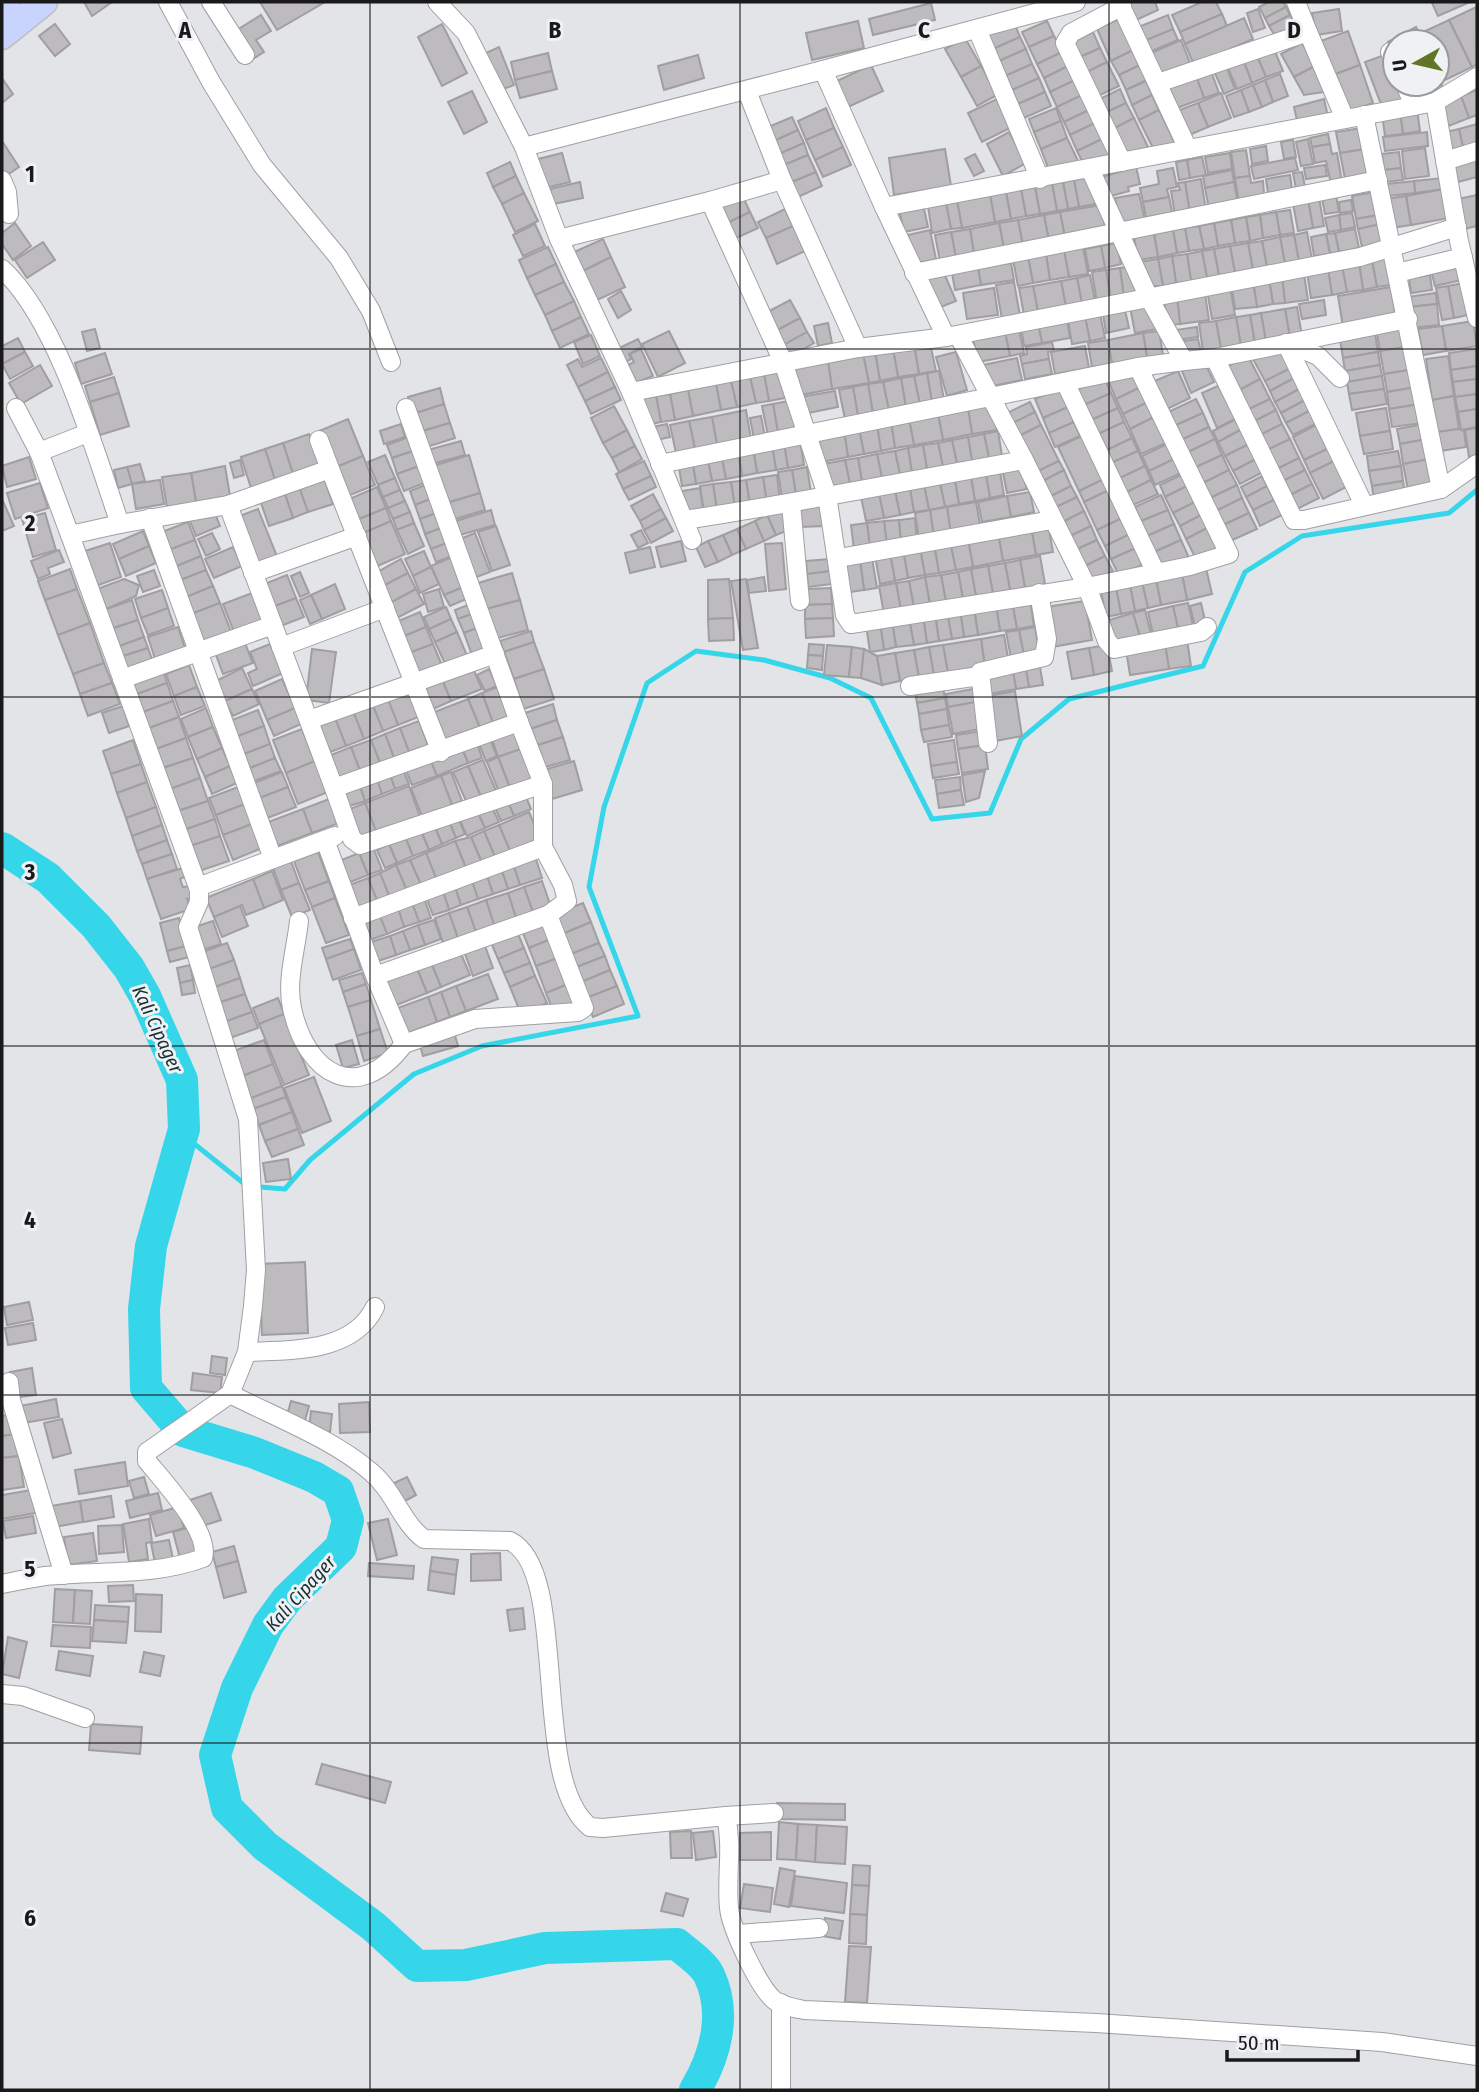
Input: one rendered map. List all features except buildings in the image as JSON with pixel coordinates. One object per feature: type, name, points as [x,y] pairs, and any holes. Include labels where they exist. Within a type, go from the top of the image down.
[{"type":"highway","points":[[2,6],[7,2]]},
{"type":"highway","points":[[2,36],[39,3]]},
{"type":"street","points":[[168,2],[211,82],[262,165],[339,258],[371,311],[391,362]]},
{"type":"street","points":[[211,2],[245,55]]},
{"type":"street","points":[[437,2],[466,33],[524,147],[559,240],[631,392],[692,540]]},
{"type":"street","points":[[524,147],[747,91],[1076,2]]},
{"type":"street","points":[[1296,2],[1345,119]]},
{"type":"street","points":[[1122,162],[1065,43],[1071,33],[1121,4],[1188,149]]},
{"type":"street","points":[[976,29],[1040,179]]},
{"type":"street","points":[[1158,83],[1308,32]]},
{"type":"street","points":[[823,71],[914,273],[992,398],[1087,587],[1107,641],[1114,649],[1201,632],[1207,626]]},
{"type":"street","points":[[884,207],[1435,102],[1477,77]]},
{"type":"street","points":[[747,91],[782,180],[858,348]]},
{"type":"street","points":[[1411,98],[1414,106]]},
{"type":"street","points":[[1435,102],[1460,242],[1477,318]]},
{"type":"street","points":[[1364,115],[1394,249],[1441,489]]},
{"type":"street","points":[[1445,160],[1477,151]]},
{"type":"street","points":[[1090,169],[1149,298],[1184,361]]},
{"type":"street","points":[[2,180],[7,192],[9,214]]},
{"type":"street","points":[[559,240],[782,180]]},
{"type":"street","points":[[914,273],[1378,180]]},
{"type":"street","points":[[710,201],[783,362],[827,495],[839,558],[845,615],[849,622],[855,625],[1087,587],[1190,566],[1229,554],[1138,367]]},
{"type":"street","points":[[1397,274],[1477,236]]},
{"type":"street","points":[[631,392],[858,348],[952,336],[1394,249],[1460,242]]},
{"type":"street","points":[[2,269],[19,287],[48,335],[88,433],[120,524]]},
{"type":"street","points":[[660,464],[1138,367],[1215,358],[1408,319]]},
{"type":"street","points":[[1286,344],[1318,356],[1340,377]]},
{"type":"street","points":[[1286,344],[1364,505]]},
{"type":"street","points":[[1215,358],[1294,520],[1441,489],[1477,464]]},
{"type":"street","points":[[1065,382],[1156,573]]},
{"type":"street","points":[[2,1584],[64,1575],[139,1572],[177,1566],[203,1558],[205,1552],[199,1530],[147,1461],[147,1452],[230,1394],[247,1352],[256,1270],[246,1108],[188,927],[199,902],[198,887],[39,452],[16,408]]},
{"type":"street","points":[[375,976],[548,915],[566,901],[563,885],[543,847],[542,784],[406,408]]},
{"type":"street","points":[[39,452],[88,433]]},
{"type":"street","points":[[319,440],[441,752]]},
{"type":"street","points":[[685,520],[791,504],[827,495],[1024,460]]},
{"type":"street","points":[[70,535],[228,505],[330,469]]},
{"type":"street","points":[[791,504],[800,601]]},
{"type":"street","points":[[228,505],[353,842],[362,845],[542,784]]},
{"type":"street","points":[[150,518],[272,859]]},
{"type":"street","points":[[839,558],[1052,520]]},
{"type":"street","points":[[253,573],[357,536]]},
{"type":"street","points":[[988,743],[980,676],[983,669],[1044,657],[1046,639],[1039,593]]},
{"type":"street","points":[[281,647],[385,608]]},
{"type":"street","points":[[122,680],[273,625]]},
{"type":"street","points":[[309,720],[495,654]]},
{"type":"street","points":[[910,686],[980,676]]},
{"type":"street","points":[[334,788],[519,722]]},
{"type":"street","points":[[198,887],[349,831]]},
{"type":"street","points":[[325,840],[375,976],[404,1044]]},
{"type":"street","points":[[354,918],[543,847]]},
{"type":"street","points":[[299,922],[290,994],[292,1010],[321,1068],[346,1079],[365,1076],[393,1057],[404,1044],[475,1019],[582,1010],[584,1006],[548,915]]},
{"type":"street","points":[[247,1352],[303,1349],[329,1343],[359,1330],[368,1321],[374,1307]]},
{"type":"street","points":[[9,1382],[11,1400],[64,1575]]},
{"type":"street","points":[[230,1394],[316,1438],[369,1470],[383,1482],[414,1531],[424,1539],[510,1541],[519,1546],[533,1573],[547,1631],[556,1737],[567,1797],[579,1819],[590,1827],[603,1828],[774,1813]]},
{"type":"street","points":[[2,1694],[23,1696],[85,1718]]},
{"type":"street","points":[[726,1816],[731,1848],[729,1909],[760,1982],[781,2008],[781,2090]]},
{"type":"street","points":[[738,1934],[819,1928]]},
{"type":"street","points":[[781,2008],[1096,2023],[1382,2042],[1477,2056]]},
{"type":"waterway","points":[[182,1134],[247,1186],[285,1189],[310,1160],[414,1074],[482,1046],[638,1016],[589,887],[604,807],[647,683],[696,651],[764,660],[830,678],[871,698],[932,819],[990,813],[1021,739],[1069,699],[1203,666],[1245,572],[1302,536],[1449,513],[1477,490]]},
{"type":"waterway","name":"Kali Cipager","points":[[2,848],[48,878],[96,926],[129,968],[145,996],[182,1080],[184,1129],[151,1246],[144,1309],[146,1388],[183,1431],[255,1453],[314,1477],[338,1491],[348,1520],[341,1547],[287,1599],[268,1625],[237,1688],[215,1755],[227,1808],[265,1846],[373,1926],[417,1966],[466,1965],[545,1948],[677,1944],[707,1971],[717,2004],[717,2034],[709,2063],[695,2090]]}]
